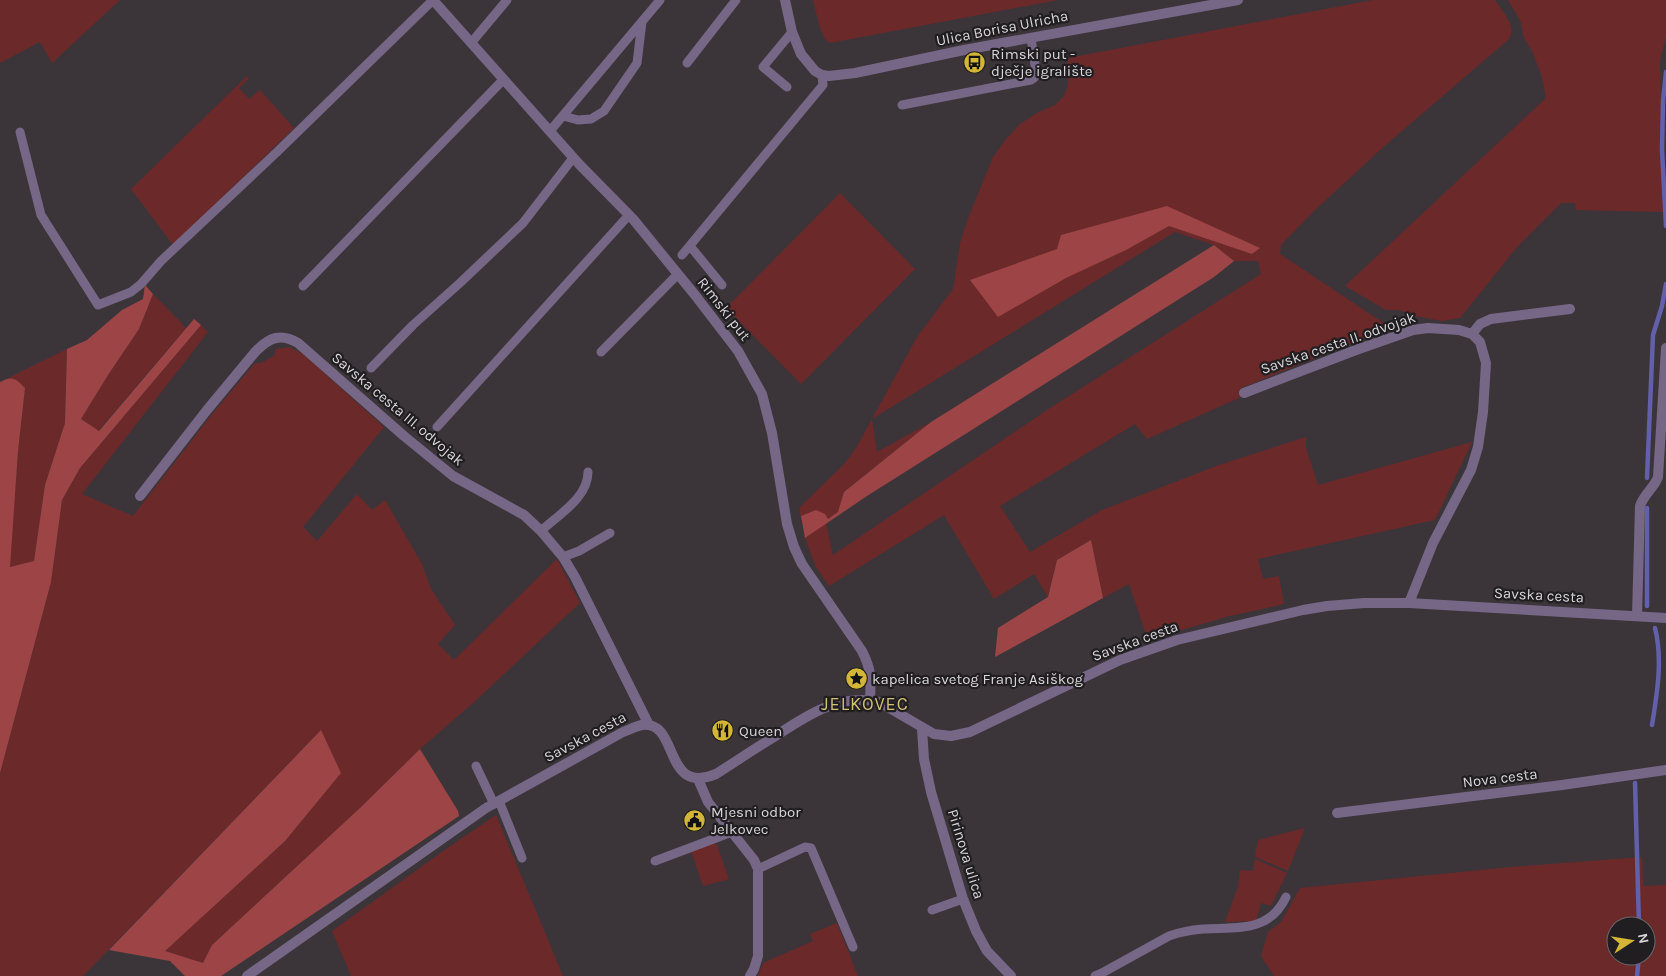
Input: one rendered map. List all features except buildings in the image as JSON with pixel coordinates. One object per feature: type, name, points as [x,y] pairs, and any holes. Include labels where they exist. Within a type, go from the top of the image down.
[{"type":"street","name":"Rimski put","points":[[433,0],[573,158],[629,215],[738,351],[762,394],[772,433],[786,524],[794,547],[802,564],[862,651],[869,665],[871,675],[870,700]]},
{"type":"street","points":[[785,0],[796,45],[806,62],[815,72],[822,76]]},
{"type":"street","name":"Ulica Borisa Ulricha","points":[[822,76],[854,72],[1238,0]]},
{"type":"street","points":[[1409,603],[1433,543],[1471,470],[1478,447],[1483,412],[1486,363],[1480,342],[1472,334],[1480,324],[1491,319],[1570,309]]},
{"type":"street","name":"Savska cesta II. odvojak","points":[[1244,393],[1413,330],[1428,328],[1451,329],[1472,334]]},
{"type":"street","name":"Savska cesta III. odvojak","points":[[140,496],[206,410],[256,352],[271,340],[288,337],[298,343],[452,476],[524,515],[541,531],[563,557],[575,577],[649,725]]},
{"type":"street","points":[[1637,616],[1640,506],[1643,497],[1655,486],[1658,477],[1666,348]]},
{"type":"street","name":"Savska cesta","points":[[247,976],[496,802],[623,732],[641,725],[655,727],[661,732],[680,770],[685,775],[698,779],[716,774],[808,715],[841,702],[870,700],[879,702],[922,729],[934,734],[951,736],[970,732],[1120,660],[1177,640],[1327,606],[1364,603],[1409,603],[1666,618]]},
{"type":"street","name":"Pirinova ulica","points":[[922,729],[924,759],[931,792],[963,899],[976,931],[987,950],[1010,976]]},
{"type":"street","name":"Nova cesta","points":[[1338,813],[1666,770]]},
{"type":"street","points":[[698,779],[708,802],[754,860],[758,868],[758,956],[750,976]]},
{"type":"lane","points":[[20,132],[41,215],[98,304],[131,292],[141,284],[161,261],[277,152],[433,0]]},
{"type":"lane","points":[[471,44],[507,0]]},
{"type":"lane","points":[[550,132],[660,0]]},
{"type":"lane","points":[[687,63],[736,0]]},
{"type":"lane","points":[[563,116],[578,120],[591,119],[604,111],[637,63],[642,22]]},
{"type":"lane","points":[[787,87],[763,67],[792,32]]},
{"type":"lane","points":[[902,106],[1031,80],[1036,72],[1031,38]]},
{"type":"lane","points":[[682,256],[823,85],[822,76]]},
{"type":"lane","points":[[303,286],[503,80]]},
{"type":"lane","points":[[371,368],[413,325],[522,224],[573,158]]},
{"type":"lane","points":[[437,427],[629,215]]},
{"type":"lane","points":[[690,246],[722,285]]},
{"type":"lane","points":[[601,352],[678,274]]},
{"type":"lane","points":[[541,531],[571,507],[588,482],[588,472]]},
{"type":"lane","points":[[563,557],[579,551],[610,533]]},
{"type":"lane","points":[[476,766],[496,802],[522,858]]},
{"type":"lane","points":[[655,861],[732,832]]},
{"type":"lane","points":[[758,868],[804,846],[811,848],[853,947]]},
{"type":"lane","points":[[1095,976],[1102,974],[1169,936],[1180,932],[1200,929],[1248,927],[1260,924],[1281,909],[1286,897]]},
{"type":"lane","points":[[932,910],[963,899]]},
{"type":"shaded area","points":[[0,0],[120,0],[52,63],[40,42],[0,63]]},
{"type":"shaded area","points":[[813,0],[1058,0],[830,43],[821,30]]},
{"type":"shaded area","points":[[1373,0],[1495,0],[1508,19],[1511,29],[1509,39],[1381,149],[1313,212],[1281,245],[1280,254],[1385,324],[1385,328],[1241,388],[1241,397],[1147,439],[1135,424],[1000,506],[1030,552],[1102,510],[1219,465],[1306,437],[1306,448],[1318,485],[1472,442],[1435,520],[1258,559],[1263,579],[1279,576],[1284,604],[1226,617],[1148,640],[1129,584],[1103,598],[1091,540],[1057,560],[1048,597],[1034,574],[994,599],[944,515],[829,586],[816,567],[805,538],[826,523],[833,555],[1050,408],[1261,274],[1258,261],[1234,261],[1214,245],[1175,232],[872,419],[877,452],[931,422],[844,492],[839,512],[828,519],[816,510],[801,516],[799,512],[801,506],[845,463],[856,448],[917,337],[953,289],[960,243],[993,157],[1020,124],[1037,113],[1055,105],[1064,96],[1068,85],[1068,58]]},
{"type":"shaded area","points":[[1508,0],[1666,0],[1666,37],[1660,60],[1663,212],[1576,210],[1575,203],[1561,203],[1518,246],[1460,318],[1442,321],[1415,316],[1399,310],[1386,310],[1345,286],[1546,98],[1542,77],[1532,51],[1523,36],[1521,22]]},
{"type":"shaded area","points":[[247,76],[249,78],[239,88],[249,99],[260,90],[294,128],[173,245],[131,189]]},
{"type":"shaded area","points":[[840,193],[915,269],[801,384],[726,308]]},
{"type":"shaded area","points":[[1167,206],[1260,248],[1252,254],[1169,226],[1126,250],[1066,278],[998,317],[970,280],[1057,249],[1061,235]]},
{"type":"shaded area","points":[[1214,245],[1234,261],[1214,277],[867,496],[805,538],[801,516],[816,510],[825,514],[828,519],[838,512],[844,492],[931,422]]},
{"type":"shaded area","points":[[145,285],[153,294],[139,329],[81,419],[99,431],[194,319],[201,325],[80,468],[62,500],[51,582],[0,773],[0,382],[11,378],[25,388],[18,451],[10,567],[34,561],[45,485],[65,423],[67,349],[87,340],[122,310],[143,299]]},
{"type":"shaded area","points":[[153,294],[186,328],[98,431],[81,419],[139,329]]},
{"type":"shaded area","points":[[201,325],[208,332],[82,494],[133,516],[213,413],[255,363],[261,363],[274,356],[276,349],[289,347],[303,354],[384,427],[303,527],[317,541],[357,494],[372,510],[385,500],[422,564],[431,589],[455,625],[438,644],[454,660],[557,559],[580,603],[473,703],[420,749],[360,808],[212,945],[203,963],[164,951],[285,841],[340,773],[320,731],[83,976],[0,976],[0,773],[51,582],[62,500],[80,468]]},
{"type":"shaded area","points":[[67,349],[65,423],[45,485],[34,562],[9,567],[25,388],[8,378]]},
{"type":"shaded area","points":[[1091,540],[1103,598],[995,657],[998,628],[1048,597],[1057,560]]},
{"type":"shaded area","points":[[321,730],[341,773],[285,841],[165,951],[203,963],[212,945],[360,808],[420,749],[458,811],[459,816],[221,976],[185,976],[170,961],[109,950]]},
{"type":"shaded area","points":[[496,815],[563,976],[351,976],[332,931]]},
{"type":"shaded area","points":[[1305,828],[1288,871],[1255,857],[1258,840]]},
{"type":"shaded area","points":[[714,842],[717,845],[729,879],[703,886],[691,851]]},
{"type":"shaded area","points":[[1642,857],[1643,886],[1666,885],[1666,976],[1274,976],[1261,956],[1268,932],[1281,922],[1300,888],[1511,867]]},
{"type":"shaded area","points":[[1255,859],[1287,873],[1271,906],[1261,903],[1256,921],[1225,922],[1238,887],[1240,870],[1253,871]]},
{"type":"shaded area","points":[[837,923],[858,976],[758,976],[763,963],[813,941],[810,934]]},
{"type":"waterway","points":[[1666,72],[1663,101],[1662,150],[1666,226]]},
{"type":"waterway","points":[[1647,478],[1653,335],[1662,306],[1666,284]]},
{"type":"waterway","points":[[1647,508],[1647,606]]},
{"type":"waterway","points":[[1652,725],[1659,665],[1655,628]]},
{"type":"waterway","points":[[1635,783],[1639,916]]},
{"type":"waterway","points":[[1637,976],[1638,966]]},
{"type":"place","name":"Rimski put - dječje igralište","points":[[975,63]]},
{"type":"place","name":"kapelica svetog Franje Asiškog","points":[[856,679]]},
{"type":"place","name":"Queen","points":[[723,731]]},
{"type":"place","name":"Mjesni odbor Jelkovec","points":[[695,821]]},
{"type":"district","name":"JELKOVEC","points":[[865,704]]}]
